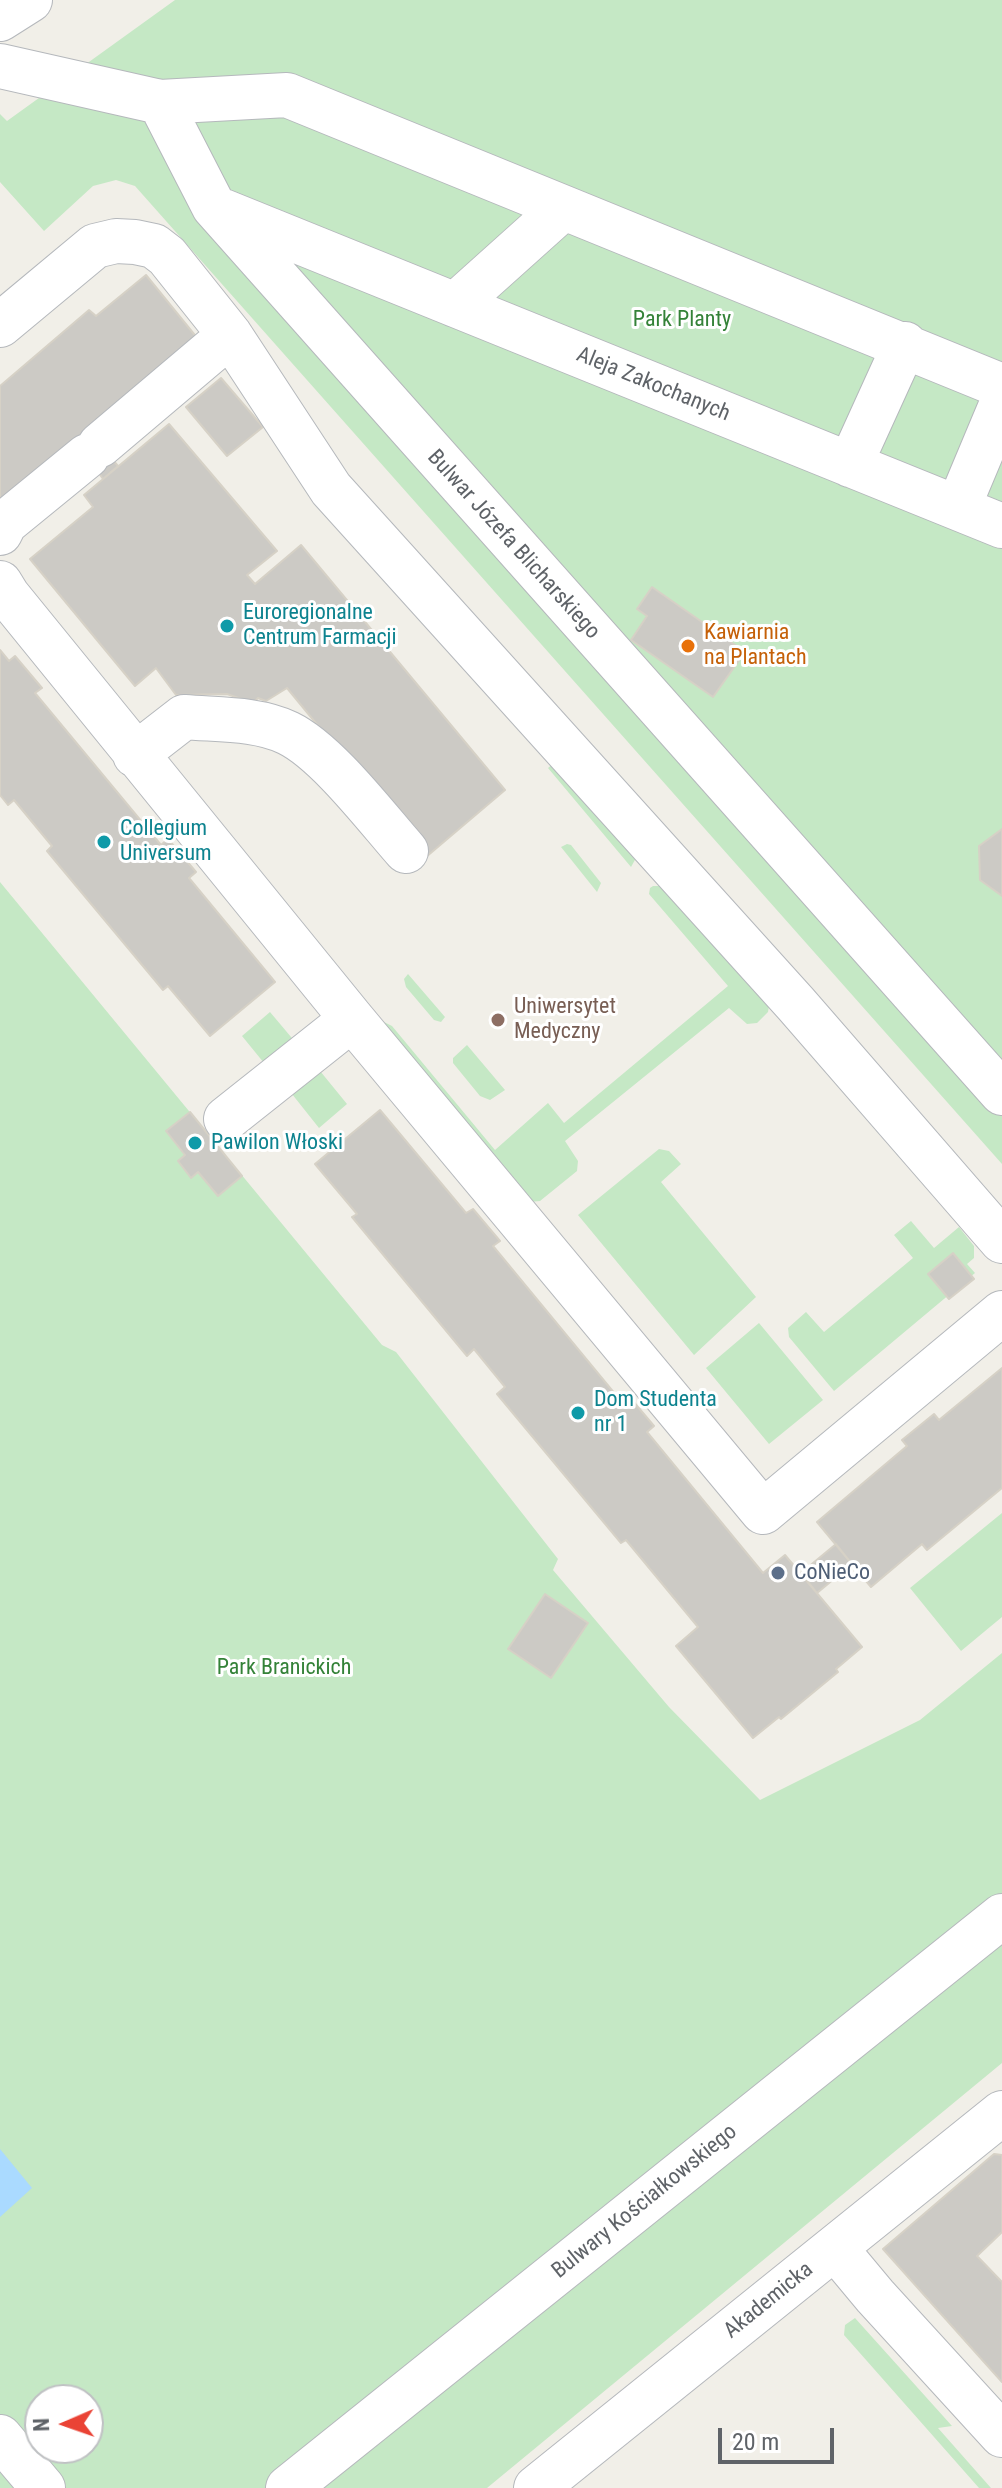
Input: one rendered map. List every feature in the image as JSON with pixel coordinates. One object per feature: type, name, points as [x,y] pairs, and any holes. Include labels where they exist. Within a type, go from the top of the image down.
[{"type":"street","points":[[0,19],[30,0]]},
{"type":"street","points":[[0,66],[160,102],[287,95],[1002,386]]},
{"type":"street","name":"Bulwar Józefa Blicharskiego","points":[[160,102],[214,207],[1002,1093]]},
{"type":"street","name":"Aleja Zakochanych","points":[[214,207],[1002,526]]},
{"type":"street","points":[[455,305],[562,209]]},
{"type":"street","points":[[0,325],[95,246],[116,241],[154,246],[167,256],[230,335],[331,489],[796,1004],[1002,1241]]},
{"type":"street","points":[[0,533],[5,523],[230,335]]},
{"type":"street","points":[[850,465],[905,344]]},
{"type":"street","points":[[958,508],[1002,403]]},
{"type":"street","points":[[0,583],[135,755],[763,1512],[1002,1313]]},
{"type":"street","points":[[135,755],[184,717],[254,723],[286,732],[311,748],[406,851]]},
{"type":"street","points":[[226,1119],[352,1019]]},
{"type":"street","name":"Bulwary Kościałkowskiego","points":[[288,2488],[1002,1916]]},
{"type":"street","name":"Akademicka","points":[[536,2488],[1002,2113]]},
{"type":"street","points":[[835,2248],[1002,2435]]},
{"type":"street","points":[[0,2437],[43,2488]]},
{"type":"green space","name":"Park Planty","points":[[175,0],[1002,0],[1002,1164],[135,186],[116,180],[93,186],[44,231],[0,182],[0,114],[7,121]]},
{"type":"green space","points":[[554,763],[636,858],[631,867],[548,768]]},
{"type":"green space","points":[[567,844],[601,883],[597,892],[561,847]]},
{"type":"green space","name":"Park Branickich","points":[[0,882],[382,1345],[396,1352],[558,1559],[553,1570],[669,1707],[760,1800],[920,1720],[1002,1653],[1002,2063],[487,2488],[0,2488]]},
{"type":"green space","points":[[653,886],[661,886],[770,1000],[768,1012],[757,1023],[747,1024],[729,1008],[565,1141],[578,1161],[577,1171],[540,1201],[529,1202],[376,1022],[392,1026],[495,1150],[548,1103],[564,1123],[728,986],[649,894]]},
{"type":"green space","points":[[408,974],[445,1017],[441,1022],[434,1020],[406,987],[404,979]]},
{"type":"green space","points":[[270,1012],[302,1050],[273,1074],[242,1036]]},
{"type":"green space","points":[[467,1045],[505,1090],[490,1100],[480,1096],[453,1063],[453,1058]]},
{"type":"green space","points":[[316,1066],[347,1104],[319,1128],[288,1089]]},
{"type":"green space","points":[[659,1149],[669,1151],[681,1164],[661,1182],[756,1297],[694,1355],[578,1215]]},
{"type":"green space","points":[[911,1221],[934,1248],[959,1227],[974,1246],[974,1258],[967,1264],[975,1273],[834,1391],[789,1337],[788,1328],[806,1312],[824,1332],[913,1258],[894,1235]]},
{"type":"green space","points":[[759,1323],[823,1400],[769,1444],[706,1368]]},
{"type":"green space","points":[[1002,1513],[1002,1617],[961,1651],[910,1588]]},
{"type":"green space","points":[[855,2318],[952,2426],[938,2428],[991,2488],[979,2488],[844,2335],[845,2325]]},
{"type":"water","points":[[0,2149],[32,2188],[0,2217]]},
{"type":"building","points":[[146,275],[198,339],[0,504],[0,386],[89,310],[96,316]]},
{"type":"building","points":[[221,378],[263,427],[227,456],[186,407]]},
{"type":"building","name":"Euroregionalne Centrum Farmacji","points":[[169,424],[277,551],[247,575],[255,584],[301,545],[505,790],[426,857],[287,688],[266,701],[258,698],[253,703],[227,694],[176,695],[156,668],[135,686],[30,559],[93,507],[84,495]]},
{"type":"building","points":[[100,445],[118,466],[103,479],[87,456]]},
{"type":"building","name":"Kawiarnia na Plantach","points":[[652,587],[745,652],[713,697],[631,640],[647,616],[637,609]]},
{"type":"building","name":"Collegium Universum","points":[[0,650],[9,661],[15,656],[42,688],[35,693],[161,845],[168,839],[196,872],[189,878],[275,982],[210,1036],[168,986],[163,990],[47,851],[52,846],[14,800],[8,805],[0,795]]},
{"type":"building","points":[[1002,829],[1002,896],[980,880],[979,846]]},
{"type":"building","name":"Dom Studenta nr 1","points":[[380,1110],[466,1213],[473,1209],[500,1241],[493,1246],[620,1400],[627,1394],[654,1426],[647,1432],[763,1573],[785,1555],[862,1647],[836,1669],[838,1672],[753,1738],[676,1646],[698,1627],[626,1540],[621,1543],[497,1394],[505,1387],[474,1349],[467,1356],[352,1217],[357,1214],[315,1164]]},
{"type":"building","name":"Pawilon Włoski","points":[[190,1112],[242,1176],[218,1196],[198,1172],[191,1178],[178,1161],[185,1155],[166,1131]]},
{"type":"building","points":[[953,1253],[974,1279],[949,1299],[928,1274]]},
{"type":"building","points":[[1002,1368],[1002,1488],[927,1550],[922,1544],[871,1587],[817,1522],[907,1446],[902,1440],[934,1414],[939,1420]]},
{"type":"building","points":[[836,1544],[852,1564],[817,1593],[801,1573]]},
{"type":"building","points":[[545,1594],[588,1623],[551,1678],[508,1649]]},
{"type":"building","points":[[994,2154],[1002,2155],[1002,2232],[977,2256],[1002,2282],[1002,2382],[883,2249]]},
{"type":"place","name":"Euroregionalne Centrum Farmacji","points":[[227,626]]},
{"type":"place","name":"Kawiarnia na Plantach","points":[[688,646]]},
{"type":"place","name":"Collegium Universum","points":[[104,842]]},
{"type":"place","name":"Uniwersytet Medyczny","points":[[498,1020]]},
{"type":"place","name":"Pawilon Włoski","points":[[195,1143]]},
{"type":"place","name":"Dom Studenta nr 1","points":[[578,1413]]},
{"type":"place","name":"CoNieCo","points":[[778,1573]]}]
